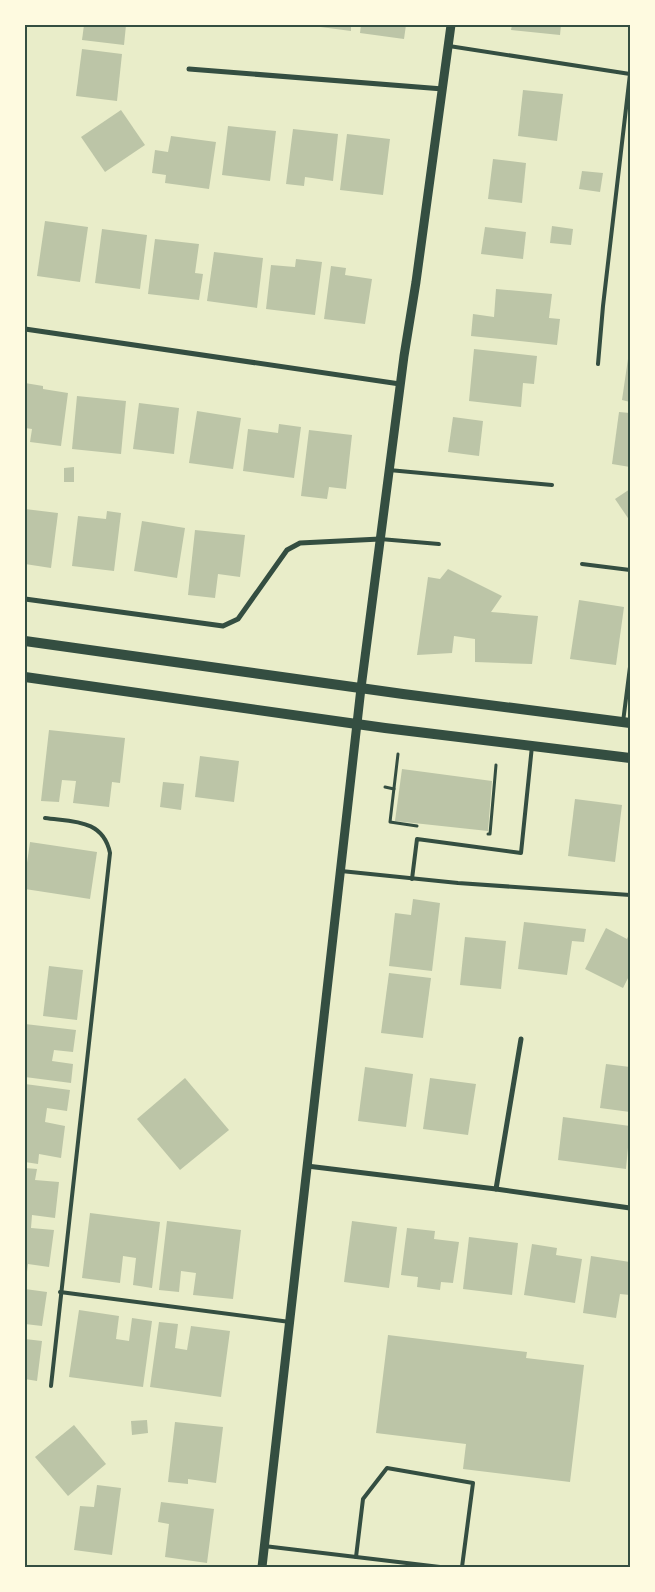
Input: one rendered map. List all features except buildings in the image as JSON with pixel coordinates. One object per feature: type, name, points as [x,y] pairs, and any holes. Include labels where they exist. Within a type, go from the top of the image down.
[{"type":"main road","points":[[25,641],[361,688],[627,722]]},
{"type":"main road","points":[[25,677],[357,723],[630,758]]},
{"type":"street","points":[[262,1567],[361,688],[400,384],[452,25]]},
{"type":"street","points":[[189,68],[443,89]]},
{"type":"street","points":[[25,329],[400,384]]},
{"type":"street","points":[[25,598],[223,626],[238,619],[287,550],[300,543],[380,539]]},
{"type":"street","points":[[496,1189],[521,1038]]},
{"type":"street","points":[[308,1166],[496,1189],[630,1208]]},
{"type":"lane","points":[[449,46],[630,74],[598,364]]},
{"type":"lane","points":[[389,470],[552,485]]},
{"type":"lane","points":[[380,539],[439,544]]},
{"type":"lane","points":[[582,564],[630,570]]},
{"type":"lane","points":[[627,722],[630,667]]},
{"type":"lane","points":[[412,879],[417,839],[521,853],[532,746]]},
{"type":"lane","points":[[45,818],[80,822],[94,827],[103,835],[110,853],[51,1386]]},
{"type":"lane","points":[[340,871],[458,883],[630,895]]},
{"type":"lane","points":[[60,1292],[290,1322]]},
{"type":"lane","points":[[356,1557],[363,1499],[387,1468],[473,1483],[462,1567]]},
{"type":"lane","points":[[264,1546],[440,1567]]},
{"type":"path","points":[[398,754],[390,822],[419,826]]},
{"type":"path","points":[[481,833],[490,834],[496,765]]},
{"type":"path","points":[[385,787],[394,789]]}]
